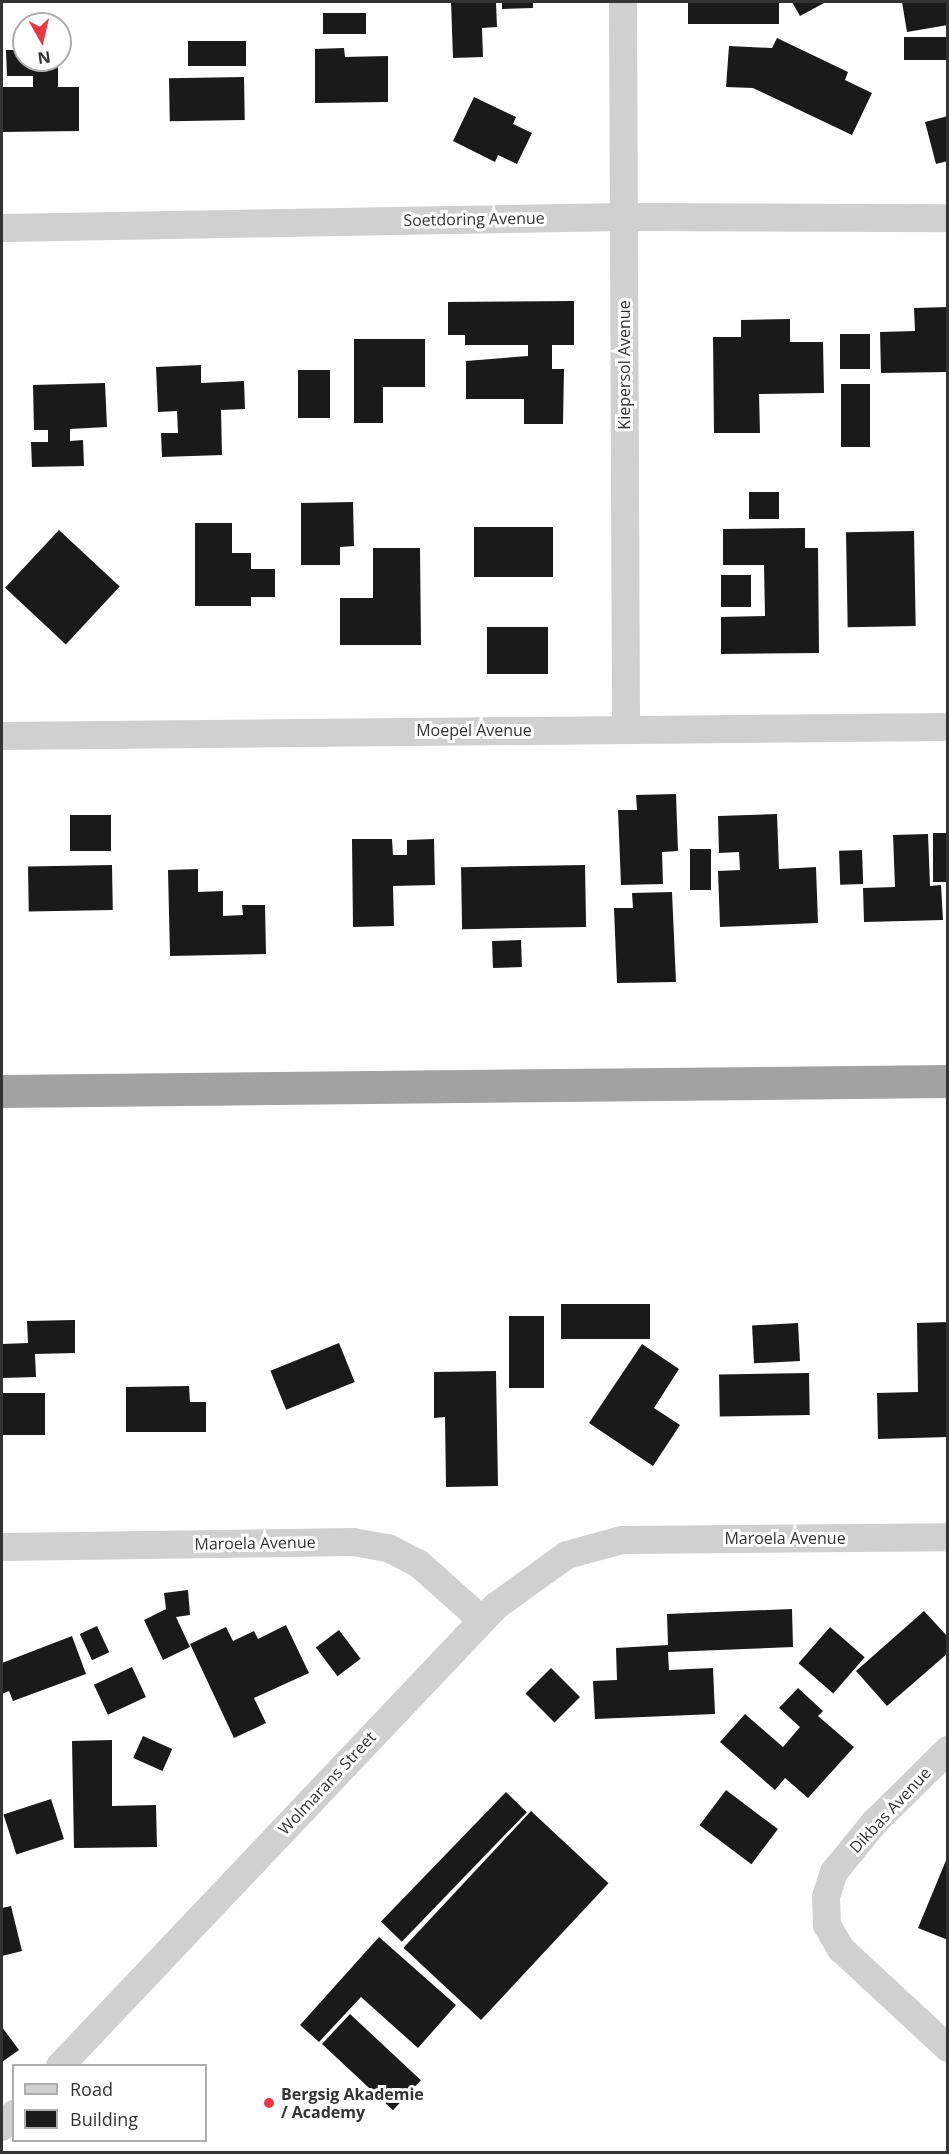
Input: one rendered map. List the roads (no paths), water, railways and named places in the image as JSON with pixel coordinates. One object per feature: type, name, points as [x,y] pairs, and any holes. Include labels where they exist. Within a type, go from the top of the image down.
[{"type":"highway","points":[[2,1091],[948,1081]]},
{"type":"street","name":"Kiepersol Avenue","points":[[623,2],[626,729]]},
{"type":"street","name":"Soetdoring Avenue","points":[[2,228],[624,217],[948,218]]},
{"type":"street","name":"Moepel Avenue","points":[[2,736],[948,728]]},
{"type":"street","name":"Maroela Avenue","points":[[622,1540],[948,1537]]},
{"type":"street","name":"Wolmarans Street","points":[[62,2064],[482,1620],[532,1577],[567,1555],[622,1540]]},
{"type":"street","name":"Maroela Avenue","points":[[2,1547],[353,1542],[388,1548],[418,1563],[482,1620]]},
{"type":"street","name":"Dikbas Avenue","points":[[948,1750],[874,1823],[834,1872],[825,1897],[827,1925],[841,1949],[948,2048]]},
{"type":"place","name":"Bergsig Akademie / Academy","points":[[269,2103]]}]
